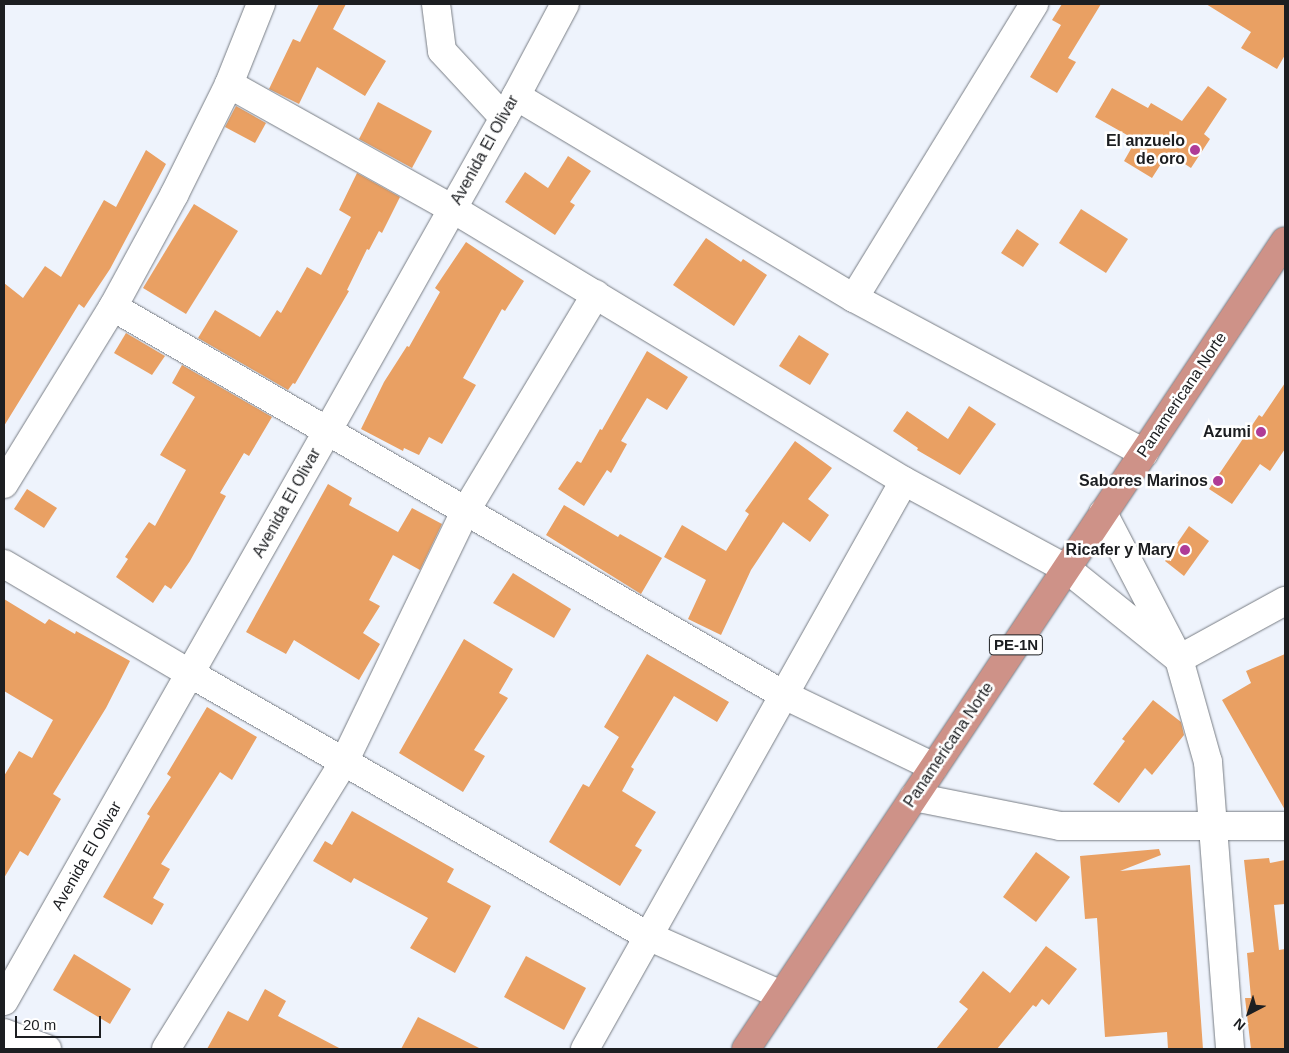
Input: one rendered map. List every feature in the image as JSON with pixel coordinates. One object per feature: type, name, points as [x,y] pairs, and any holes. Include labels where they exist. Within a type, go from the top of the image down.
[{"type":"highway","name":"Panamericana Norte","points":[[746,1049],[1285,241]]},
{"type":"street","points":[[4,484],[113,307],[174,195],[229,84],[262,4]]},
{"type":"street","points":[[436,4],[442,51],[510,107],[854,298],[1144,453]]},
{"type":"street","name":"Avenida El Olivar","points":[[4,1001],[191,674],[510,107],[565,4]]},
{"type":"street","points":[[854,298],[1034,4]]},
{"type":"street","points":[[229,84],[452,209],[904,481],[1067,568],[1179,658]]},
{"type":"street","points":[[166,1049],[344,762],[465,512],[596,294]]},
{"type":"street","points":[[113,307],[784,695],[934,767]]},
{"type":"street","points":[[585,1049],[904,481]]},
{"type":"street","points":[[1103,513],[1179,658],[1208,762],[1230,1049]]},
{"type":"street","points":[[4,564],[191,674],[648,936],[781,995]]},
{"type":"street","points":[[1179,658],[1285,601]]},
{"type":"street","points":[[914,797],[1060,826],[1214,828],[1285,826]]},
{"type":"street","points":[[4,1033],[47,1049]]},
{"type":"building","points":[[319,4],[346,4],[333,29],[386,61],[365,96],[317,67],[299,104],[269,89],[293,39],[300,42]]},
{"type":"building","points":[[1062,4],[1101,4],[1068,58],[1076,62],[1057,93],[1030,77],[1061,25],[1052,20]]},
{"type":"building","points":[[1206,4],[1285,4],[1285,55],[1277,69],[1241,48],[1251,32]]},
{"type":"building","points":[[1208,86],[1227,99],[1204,134],[1210,139],[1191,168],[1168,153],[1152,178],[1124,161],[1136,140],[1095,117],[1112,88],[1148,108],[1151,103],[1182,121]]},
{"type":"building","points":[[378,102],[432,131],[412,168],[359,139]]},
{"type":"building","points":[[236,106],[266,123],[255,143],[225,127]]},
{"type":"building","points":[[146,150],[166,164],[110,269],[84,308],[79,304],[4,426],[4,283],[23,298],[45,266],[61,277],[104,200],[116,207]]},
{"type":"building","points":[[568,156],[591,171],[570,202],[575,205],[555,235],[505,202],[525,172],[548,188]]},
{"type":"building","points":[[357,173],[400,197],[382,233],[379,231],[369,250],[367,249],[347,290],[349,291],[295,384],[293,383],[288,390],[198,338],[215,310],[260,337],[277,310],[281,313],[307,267],[321,275],[351,217],[339,210]]},
{"type":"building","points":[[194,204],[238,231],[186,314],[143,288]]},
{"type":"building","points":[[1081,209],[1128,239],[1106,273],[1059,243]]},
{"type":"building","points":[[1017,229],[1039,244],[1023,267],[1001,253]]},
{"type":"building","points":[[706,238],[741,262],[743,259],[767,275],[734,326],[673,285]]},
{"type":"building","points":[[466,242],[524,281],[505,311],[502,309],[463,378],[476,385],[442,444],[429,437],[419,455],[404,448],[403,451],[361,429],[384,382],[407,346],[409,347],[440,292],[435,288]]},
{"type":"building","points":[[126,333],[165,356],[152,375],[114,353]]},
{"type":"building","points":[[799,335],[829,354],[810,385],[779,366]]},
{"type":"building","points":[[647,351],[688,377],[667,410],[647,398],[621,441],[627,444],[611,473],[607,470],[584,506],[558,489],[577,461],[581,463]]},
{"type":"building","points":[[182,365],[272,417],[249,456],[244,453],[220,493],[226,496],[190,561],[171,589],[165,585],[153,603],[116,577],[128,559],[125,557],[149,522],[155,526],[186,470],[160,455],[195,397],[172,383]]},
{"type":"building","points":[[1285,383],[1285,449],[1270,471],[1260,464],[1232,504],[1209,489],[1259,415],[1262,417]]},
{"type":"building","points":[[969,406],[996,424],[960,475],[917,450],[918,448],[893,431],[907,411],[948,439]]},
{"type":"building","points":[[795,441],[832,468],[808,499],[829,515],[810,542],[783,522],[751,570],[721,635],[688,619],[706,580],[664,557],[682,525],[726,551],[749,514],[745,511]]},
{"type":"building","points":[[328,484],[352,498],[349,505],[398,532],[412,508],[442,524],[420,570],[393,555],[369,600],[380,606],[363,633],[380,644],[359,680],[294,640],[286,654],[246,632]]},
{"type":"building","points":[[27,489],[57,508],[44,528],[14,509]]},
{"type":"building","points":[[564,505],[618,537],[620,534],[662,558],[641,594],[546,535]]},
{"type":"building","points":[[1189,526],[1209,541],[1184,576],[1165,561]]},
{"type":"building","points":[[513,573],[571,609],[554,638],[493,603]]},
{"type":"building","points":[[4,599],[45,624],[49,619],[75,634],[76,631],[130,661],[106,708],[53,794],[61,799],[28,856],[20,851],[4,878],[4,776],[19,751],[32,758],[53,720],[4,691]]},
{"type":"building","points":[[464,639],[513,669],[499,693],[508,698],[474,750],[485,756],[463,792],[399,753]]},
{"type":"building","points":[[647,654],[729,702],[717,722],[674,696],[631,767],[634,769],[622,791],[656,812],[635,846],[642,850],[620,886],[549,842],[583,784],[589,787],[619,737],[604,727]]},
{"type":"building","points":[[1285,654],[1285,810],[1222,700],[1251,683],[1246,671]]},
{"type":"building","points":[[1153,700],[1181,722],[1184,735],[1152,775],[1145,768],[1119,803],[1093,784],[1125,741],[1122,739]]},
{"type":"building","points":[[207,707],[257,737],[232,780],[220,772],[161,864],[170,869],[153,898],[164,904],[152,925],[103,897],[150,816],[147,814],[171,777],[167,774]]},
{"type":"building","points":[[352,811],[454,869],[447,882],[491,906],[455,973],[410,948],[428,918],[354,878],[351,883],[313,861],[325,841],[332,845]]},
{"type":"building","points":[[1159,849],[1161,855],[1120,871],[1190,865],[1203,1049],[1168,1049],[1167,1032],[1105,1037],[1097,918],[1085,919],[1080,856]]},
{"type":"building","points":[[1036,852],[1070,877],[1036,922],[1003,897]]},
{"type":"building","points":[[1269,858],[1270,863],[1285,860],[1285,904],[1274,905],[1279,950],[1285,949],[1285,1049],[1251,1049],[1245,998],[1251,998],[1247,953],[1254,952],[1244,860]]},
{"type":"building","points":[[1046,946],[1077,969],[1049,1005],[1042,999],[1036,1007],[1033,1005],[997,1049],[936,1049],[968,1009],[959,1002],[983,971],[1010,993]]},
{"type":"building","points":[[74,954],[131,989],[110,1024],[53,990]]},
{"type":"building","points":[[526,956],[586,988],[564,1030],[504,997]]},
{"type":"building","points":[[265,989],[286,1001],[278,1016],[341,1049],[207,1049],[228,1011],[248,1021]]},
{"type":"building","points":[[418,1017],[481,1049],[401,1049]]},
{"type":"place","name":"El anzuelo de oro","points":[[1195,150]]},
{"type":"place","name":"Azumi","points":[[1261,432]]},
{"type":"place","name":"Sabores Marinos","points":[[1218,481]]},
{"type":"place","name":"Ricafer y Mary","points":[[1185,550]]}]
